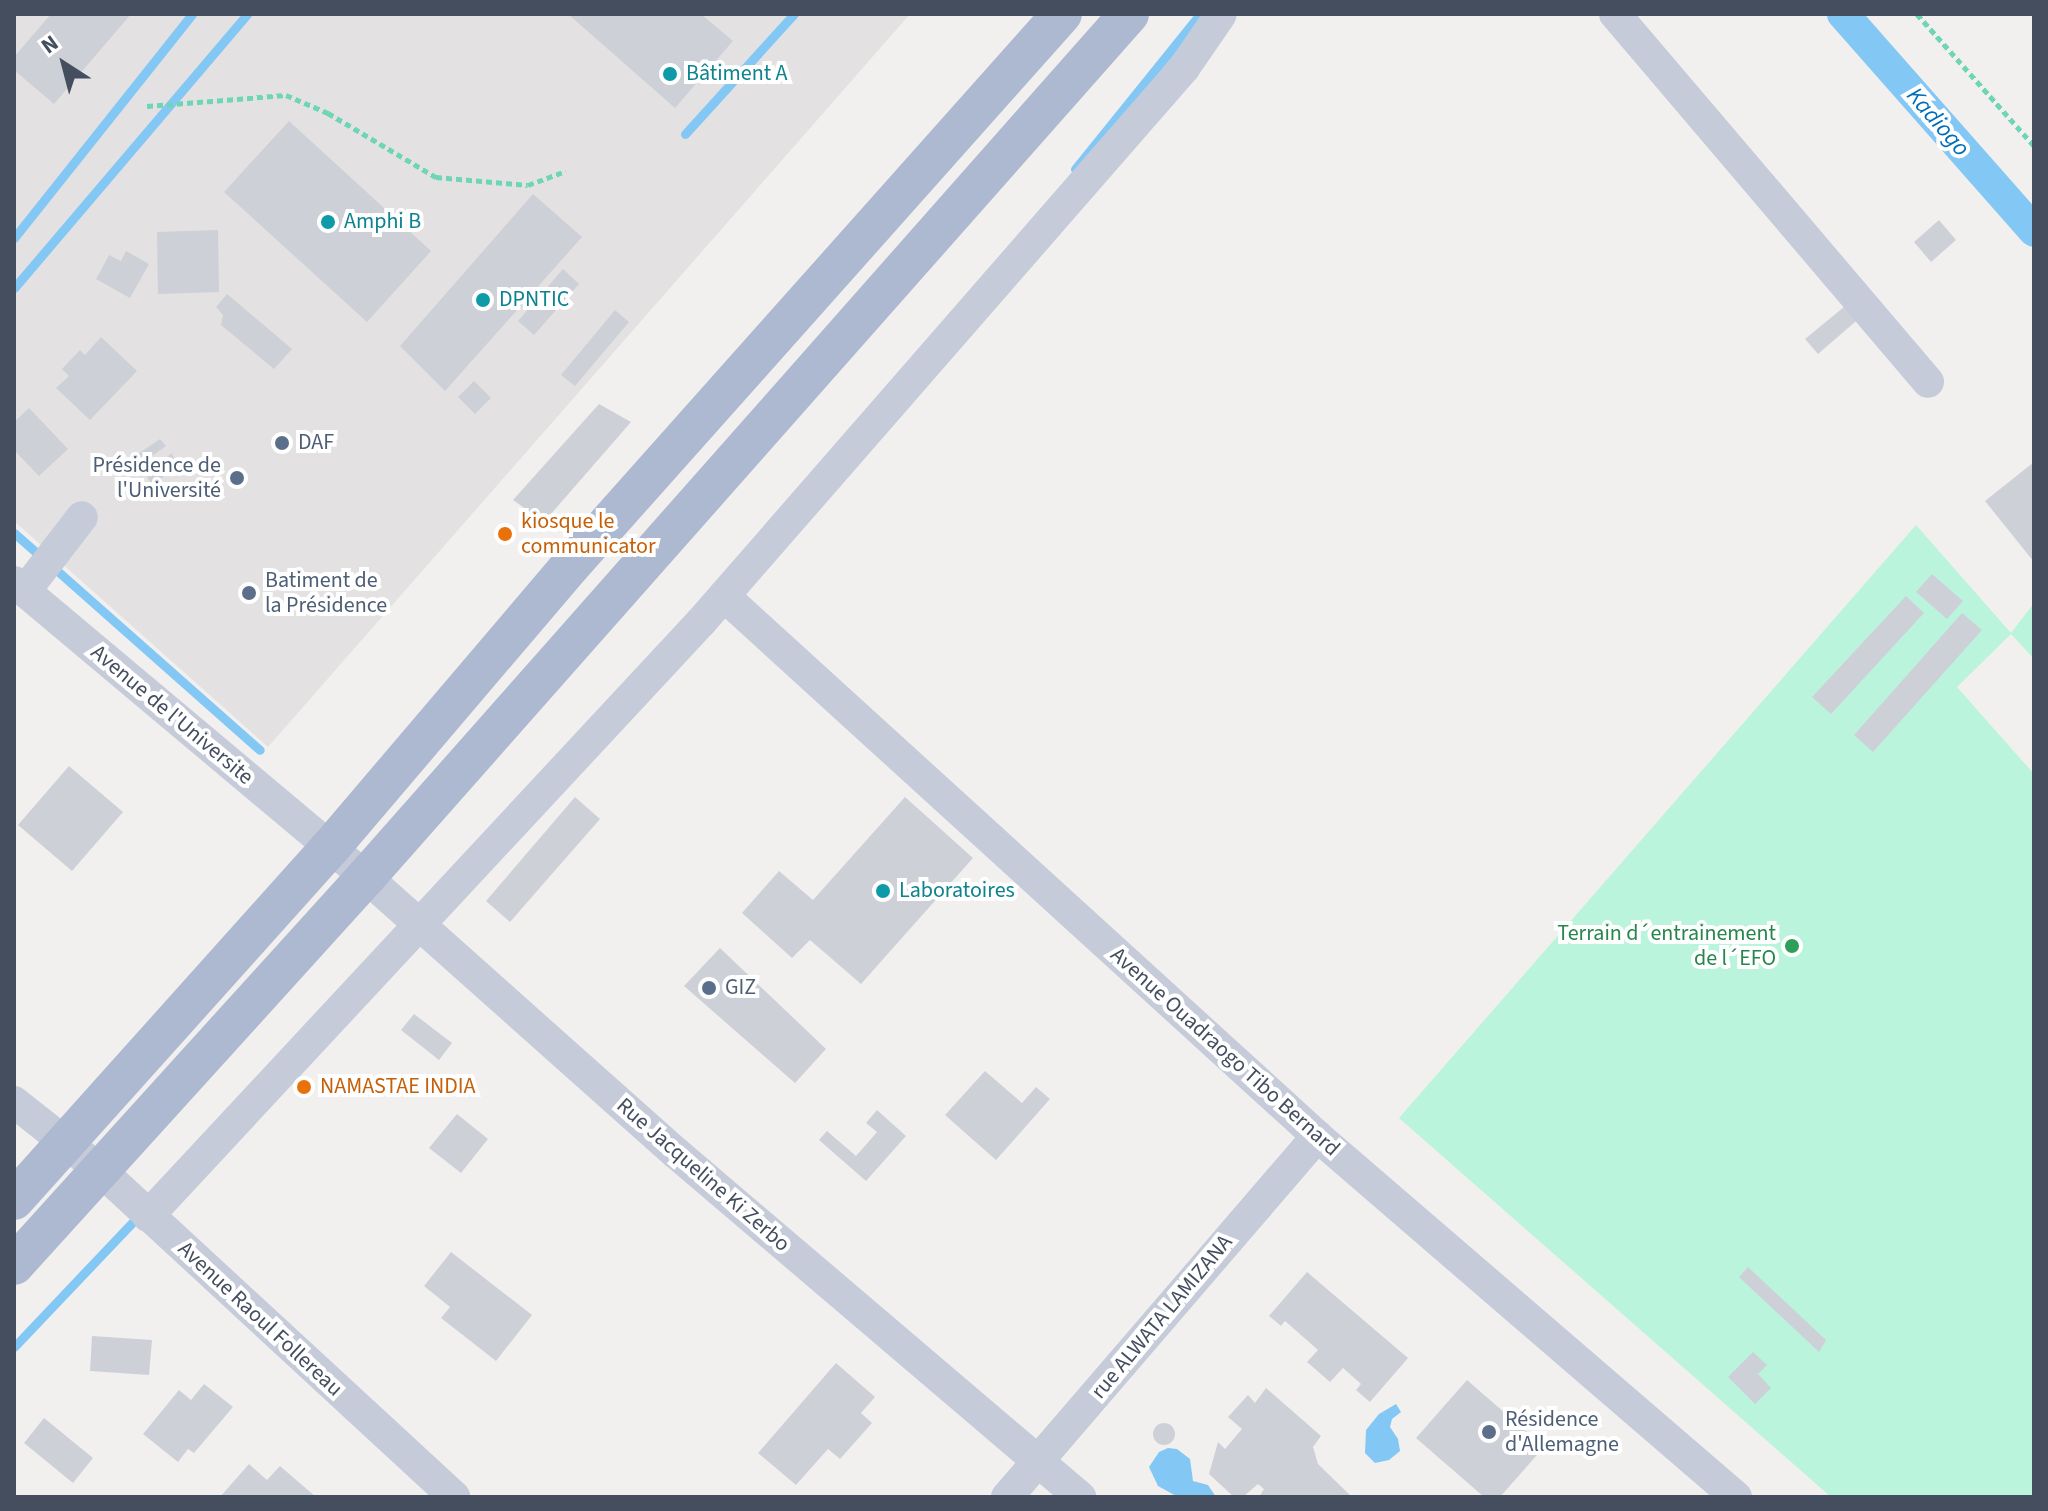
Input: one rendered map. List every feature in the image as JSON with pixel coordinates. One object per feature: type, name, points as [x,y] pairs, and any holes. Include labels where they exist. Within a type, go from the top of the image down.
[{"type":"main road","points":[[14,1200],[330,848],[571,565],[1062,14]]},
{"type":"main road","points":[[14,1265],[366,877],[1129,14]]},
{"type":"street","points":[[148,1216],[420,928],[724,596],[1184,68],[1221,14]]},
{"type":"street","points":[[1615,14],[1928,382]]},
{"type":"street","points":[[20,586],[82,517]]},
{"type":"street","name":"Avenue de l'Universite","points":[[20,586],[330,848]]},
{"type":"street","name":"Avenue Ouadraogo Tibo Bernard","points":[[724,596],[1317,1136],[1736,1497]]},
{"type":"street","name":"Rue Jacqueline Ki Zerbo","points":[[330,848],[676,1153],[1080,1497]]},
{"type":"street","name":"Avenue Raoul Follereau","points":[[14,1102],[100,1170],[454,1497]]},
{"type":"street","name":"rue ALWATA LAMIZANA","points":[[1007,1497],[1317,1136]]},
{"type":"path","points":[[1917,14],[2034,146]]},
{"type":"path","points":[[147,106],[286,95],[328,113],[436,177],[528,185],[566,171]]},
{"type":"shaded area","points":[[14,14],[910,14],[268,747],[14,521]]},
{"type":"green space","name":"Terrain d´entrainement de l´EFO","points":[[1916,525],[2011,633],[2034,603],[2034,659],[2011,634],[1957,687],[2034,774],[2034,1497],[1831,1497],[1399,1118]]},
{"type":"water","points":[[1396,1404],[1401,1412],[1392,1419],[1390,1427],[1398,1439],[1400,1451],[1389,1460],[1375,1463],[1365,1453],[1366,1430],[1379,1414]]},
{"type":"water","points":[[1168,1448],[1177,1449],[1190,1459],[1193,1481],[1208,1485],[1216,1497],[1178,1497],[1158,1486],[1149,1467],[1159,1452]]},
{"type":"building","points":[[51,14],[131,14],[54,104],[14,70],[14,57]]},
{"type":"building","name":"Bâtiment A","points":[[568,14],[701,14],[733,41],[675,108]]},
{"type":"building","name":"Amphi B","points":[[289,121],[431,251],[367,322],[224,192]]},
{"type":"building","name":"DPNTIC","points":[[533,194],[582,237],[445,391],[400,346]]},
{"type":"building","points":[[1939,220],[1956,240],[1931,262],[1914,242]]},
{"type":"building","points":[[218,230],[219,292],[158,294],[157,232]]},
{"type":"building","points":[[126,251],[149,264],[130,298],[96,279],[109,255],[121,261]]},
{"type":"building","points":[[563,269],[579,284],[534,335],[518,321]]},
{"type":"building","points":[[227,294],[292,349],[274,369],[221,325],[223,315],[216,307]]},
{"type":"building","points":[[1850,302],[1862,316],[1818,354],[1805,339]]},
{"type":"building","points":[[615,310],[629,322],[575,386],[561,375]]},
{"type":"building","points":[[101,337],[137,371],[90,420],[56,388],[69,376],[62,369],[80,350],[85,355]]},
{"type":"building","points":[[474,381],[491,398],[475,414],[458,397]]},
{"type":"building","points":[[599,404],[631,422],[544,522],[513,500]]},
{"type":"building","points":[[29,408],[68,449],[39,476],[14,450],[14,422]]},
{"type":"building","points":[[160,439],[166,446],[138,466],[132,458]]},
{"type":"building","points":[[172,453],[176,466],[152,486],[146,474]]},
{"type":"building","points":[[2034,462],[2034,562],[1985,501]]},
{"type":"building","points":[[1932,574],[1963,601],[1947,619],[1916,592]]},
{"type":"building","points":[[1906,596],[1924,613],[1831,714],[1812,697]]},
{"type":"building","points":[[1962,613],[1982,630],[1873,752],[1854,735]]},
{"type":"building","points":[[69,766],[123,812],[72,871],[18,825]]},
{"type":"building","points":[[575,797],[600,819],[510,922],[486,901]]},
{"type":"building","name":"Laboratoires","points":[[905,797],[973,858],[861,984],[810,940],[792,958],[742,913],[779,871],[813,900]]},
{"type":"building","points":[[720,948],[826,1049],[795,1083],[684,986]]},
{"type":"building","points":[[414,1014],[452,1043],[439,1060],[401,1030]]},
{"type":"building","points":[[985,1071],[1022,1103],[1036,1087],[1050,1099],[996,1160],[945,1115]]},
{"type":"building","points":[[877,1110],[906,1136],[866,1181],[819,1140],[827,1131],[856,1156],[877,1132],[866,1123]]},
{"type":"building","points":[[457,1114],[488,1139],[461,1173],[429,1148]]},
{"type":"building","points":[[451,1252],[532,1315],[496,1361],[441,1318],[450,1307],[424,1286]]},
{"type":"building","points":[[1748,1267],[1826,1340],[1819,1352],[1739,1277]]},
{"type":"building","points":[[1307,1272],[1408,1358],[1370,1402],[1356,1390],[1361,1384],[1343,1368],[1330,1382],[1307,1362],[1318,1350],[1285,1321],[1281,1326],[1269,1316]]},
{"type":"building","points":[[92,1336],[152,1340],[149,1375],[90,1371]]},
{"type":"building","points":[[1753,1352],[1767,1365],[1758,1374],[1771,1388],[1755,1404],[1728,1377]]},
{"type":"building","points":[[836,1363],[875,1397],[861,1413],[872,1423],[840,1459],[828,1449],[796,1485],[758,1453]]},
{"type":"building","points":[[1467,1380],[1544,1447],[1500,1497],[1484,1497],[1416,1438]]},
{"type":"building","points":[[204,1384],[233,1407],[194,1453],[188,1449],[178,1462],[143,1434],[179,1390],[191,1400]]},
{"type":"building","points":[[1266,1388],[1321,1436],[1313,1447],[1318,1464],[1352,1497],[1259,1497],[1264,1489],[1258,1484],[1243,1497],[1234,1497],[1209,1474],[1218,1442],[1225,1449],[1242,1429],[1228,1417],[1248,1395],[1255,1403]]},
{"type":"building","points":[[44,1418],[93,1458],[73,1483],[24,1443]]},
{"type":"building","points":[[1164,1423],[1172,1426],[1175,1434],[1172,1442],[1164,1445],[1156,1442],[1153,1434],[1156,1426]]},
{"type":"building","points":[[249,1464],[267,1480],[280,1466],[316,1497],[220,1497]]},
{"type":"waterway","points":[[14,238],[192,14]]},
{"type":"waterway","points":[[14,288],[247,14]]},
{"type":"waterway","points":[[685,134],[794,14]]},
{"type":"waterway","points":[[1075,169],[1200,14]]},
{"type":"waterway","name":"Kadiogo","points":[[1843,14],[2034,231]]},
{"type":"waterway","points":[[14,533],[42,557]]},
{"type":"waterway","points":[[53,567],[260,750]]},
{"type":"waterway","points":[[14,1347],[141,1213]]},
{"type":"place","name":"Bâtiment A","points":[[670,74]]},
{"type":"place","name":"Amphi B","points":[[328,222]]},
{"type":"place","name":"DPNTIC","points":[[483,300]]},
{"type":"place","name":"DAF","points":[[282,443]]},
{"type":"place","name":"Présidence de l'Université","points":[[237,478]]},
{"type":"place","name":"kiosque le communicator","points":[[505,534]]},
{"type":"place","name":"Batiment de la Présidence","points":[[249,593]]},
{"type":"place","name":"Laboratoires","points":[[883,891]]},
{"type":"place","name":"Terrain d´entrainement de l´EFO","points":[[1792,946]]},
{"type":"place","name":"GIZ","points":[[709,988]]},
{"type":"place","name":"NAMASTAE INDIA","points":[[304,1087]]},
{"type":"place","name":"Résidence d'Allemagne","points":[[1489,1432]]}]
